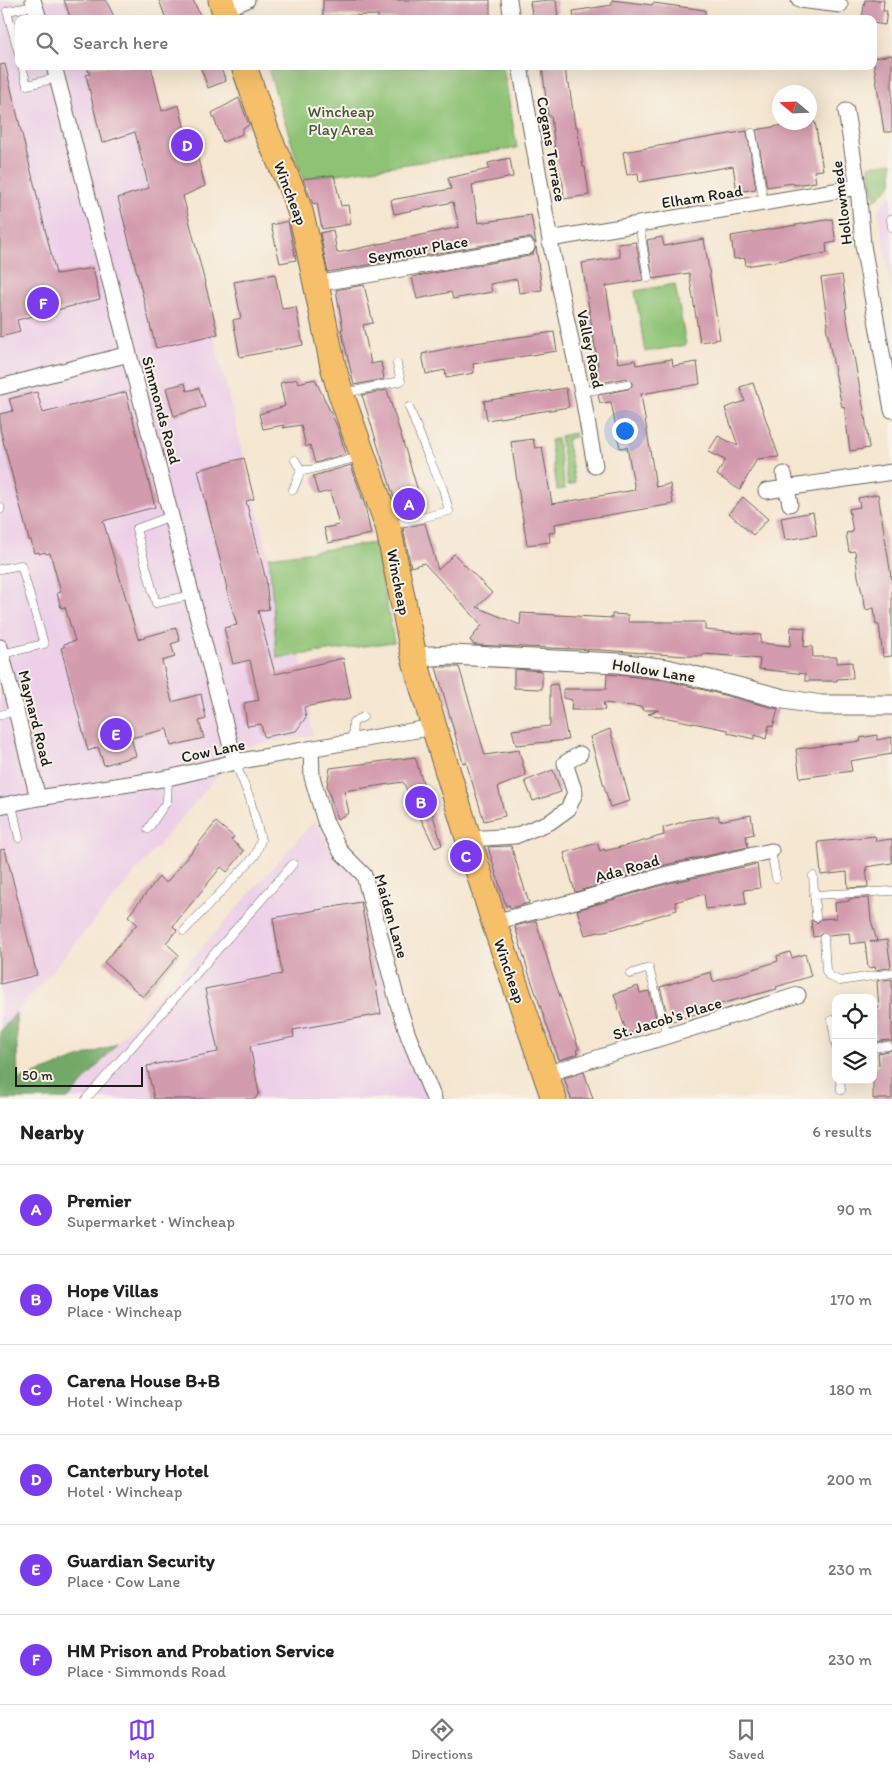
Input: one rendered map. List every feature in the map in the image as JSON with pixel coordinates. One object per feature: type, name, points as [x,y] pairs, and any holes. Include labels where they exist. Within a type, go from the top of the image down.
[{"type":"highway","name":"Wincheap","points":[[245,70],[267,133],[300,210],[333,366],[341,394],[388,526],[414,657],[494,922],[554,1099]]},
{"type":"street","points":[[224,9],[247,0]]},
{"type":"street","points":[[509,0],[511,15]]},
{"type":"street","points":[[799,0],[840,5]]},
{"type":"street","name":"Cogans Terrace","points":[[521,70],[550,238]]},
{"type":"street","name":"Simmonds Road","points":[[56,72],[235,762]]},
{"type":"street","name":"Hollowmede","points":[[846,111],[858,187],[863,245],[892,410]]},
{"type":"street","name":"Elham Road","points":[[550,238],[858,187]]},
{"type":"street","name":"Valley Road","points":[[550,238],[582,392],[595,466]]},
{"type":"street","name":"Seymour Place","points":[[316,284],[527,247]]},
{"type":"street","points":[[0,387],[129,354]]},
{"type":"street","points":[[766,491],[786,490],[892,472]]},
{"type":"street","points":[[784,474],[790,504]]},
{"type":"street","name":"Maynard Road","points":[[1,651],[38,798]]},
{"type":"street","name":"Hollow Lane","points":[[414,657],[451,655],[618,662],[667,669],[784,700],[821,705],[892,705]]},
{"type":"street","name":"Cow Lane","points":[[6,805],[38,798],[168,778],[235,762],[434,727]]},
{"type":"street","name":"Maiden Lane","points":[[311,749],[312,777],[325,821],[341,852],[364,875],[398,1004],[408,1035],[434,1099]]},
{"type":"street","points":[[469,838],[515,836],[550,822],[568,809],[575,793],[565,763],[580,754]]},
{"type":"street","name":"Ada Road","points":[[494,922],[576,901],[668,874],[771,851]]},
{"type":"street","name":"St. Jacob's Place","points":[[546,1074],[798,995]]},
{"type":"lane","points":[[15,38],[8,11],[36,8]]},
{"type":"lane","points":[[23,70],[27,85],[56,72]]},
{"type":"lane","points":[[752,133],[764,204]]},
{"type":"lane","points":[[892,219],[892,227]]},
{"type":"lane","points":[[640,224],[648,278]]},
{"type":"lane","points":[[341,394],[401,381],[397,364]]},
{"type":"lane","points":[[582,392],[627,384]]},
{"type":"lane","points":[[388,526],[449,511],[443,489],[428,456],[410,407]]},
{"type":"lane","points":[[302,470],[309,470],[363,456]]},
{"type":"lane","points":[[295,460],[302,470]]},
{"type":"lane","points":[[293,490],[302,470]]},
{"type":"lane","points":[[171,516],[136,530],[156,603],[191,595]]},
{"type":"lane","points":[[0,569],[21,565],[44,644],[1,651]]},
{"type":"lane","points":[[0,715],[16,711]]},
{"type":"lane","points":[[352,742],[353,722],[363,718]]},
{"type":"lane","points":[[184,930],[255,856],[261,840],[250,799],[235,762]]},
{"type":"lane","points":[[148,830],[167,801],[168,778]]},
{"type":"lane","points":[[6,805],[19,838]]},
{"type":"lane","points":[[771,851],[776,878]]},
{"type":"lane","points":[[86,1099],[293,864]]},
{"type":"lane","points":[[813,876],[816,917]]},
{"type":"lane","points":[[814,895],[892,891]]},
{"type":"lane","points":[[824,938],[826,971],[829,976],[840,981],[892,973]]},
{"type":"lane","points":[[630,974],[649,968],[667,1036]]},
{"type":"lane","points":[[877,1047],[888,1046]]},
{"type":"lane","points":[[840,1084],[841,1090]]},
{"type":"shaded area","points":[[0,0],[107,0],[115,15],[15,15],[15,70],[147,70],[269,557],[277,658],[300,655],[313,735],[242,747],[0,1032]]},
{"type":"shaded area","points":[[892,194],[892,295],[878,209]]},
{"type":"shaded area","points":[[315,820],[333,855],[359,878],[394,1018],[430,1099],[67,1099]]},
{"type":"green space","name":"Wincheap Play Area","points":[[269,70],[504,70],[517,148],[303,179]]},
{"type":"green space","points":[[892,162],[892,183],[875,201],[869,166]]},
{"type":"green space","points":[[675,284],[686,345],[645,352],[635,291]]},
{"type":"green space","points":[[574,433],[575,437],[567,439],[575,483],[568,485],[560,436]]},
{"type":"green space","points":[[557,439],[565,489],[557,490],[550,440]]},
{"type":"green space","points":[[375,543],[394,642],[277,658],[269,557]]},
{"type":"green space","points":[[16,1013],[18,1080],[117,1044],[68,1099],[0,1099],[0,1032]]},
{"type":"building","points":[[64,0],[106,0],[113,15],[70,15]]},
{"type":"building","points":[[159,0],[193,0],[200,15],[165,15]]},
{"type":"building","points":[[323,0],[490,0],[490,15],[323,15]]},
{"type":"building","points":[[556,0],[558,15],[532,15],[530,2]]},
{"type":"building","points":[[612,0],[652,5],[653,3],[705,10],[705,15],[574,15],[573,11],[612,5]]},
{"type":"building","points":[[865,0],[884,0],[883,11],[887,11],[885,25],[877,24],[877,15],[863,15]]},
{"type":"building","points":[[892,55],[892,132],[884,132],[875,70],[877,70],[877,57]]},
{"type":"building","points":[[5,64],[56,274],[93,268],[100,299],[17,320],[20,332],[0,337],[0,65]]},
{"type":"building","points":[[88,70],[152,70],[162,111],[179,105],[185,130],[190,128],[205,186],[183,196],[218,334],[156,348],[118,198],[149,188],[135,132],[102,143],[86,75],[90,74]]},
{"type":"building","points":[[201,70],[222,70],[226,81],[208,88]]},
{"type":"building","points":[[542,70],[565,70],[589,195],[564,199],[563,184],[556,158],[551,116],[548,116]]},
{"type":"building","points":[[239,98],[249,125],[242,129],[242,134],[223,142],[212,113]]},
{"type":"building","points":[[772,127],[772,130],[816,130],[823,170],[814,171],[816,182],[767,187],[756,130]]},
{"type":"building","points":[[747,131],[756,189],[737,192],[733,166],[639,182],[638,173],[627,175],[623,152]]},
{"type":"building","points":[[510,158],[513,177],[472,185],[478,223],[531,215],[536,244],[531,238],[525,238],[328,272],[320,233],[333,230],[337,253],[459,227],[453,202],[394,214],[391,200],[451,189],[448,178],[489,169],[488,163]]},
{"type":"building","points":[[334,175],[341,206],[348,205],[351,224],[322,229],[317,203],[313,204],[303,179]]},
{"type":"building","points":[[832,219],[836,242],[826,244],[827,253],[746,266],[745,258],[734,259],[731,236]]},
{"type":"building","points":[[288,221],[296,260],[280,263],[271,225]]},
{"type":"building","points":[[662,237],[664,246],[704,239],[720,339],[700,342],[689,273],[653,279],[647,240]]},
{"type":"building","points":[[636,242],[643,280],[606,286],[618,363],[635,360],[636,365],[672,359],[673,366],[697,362],[700,384],[641,394],[656,487],[670,484],[673,504],[555,524],[556,532],[549,533],[550,542],[527,545],[511,442],[533,439],[535,448],[542,447],[552,504],[635,490],[627,447],[620,448],[611,402],[600,403],[598,395],[628,389],[632,386],[632,383],[626,378],[596,384],[594,367],[598,366],[582,263],[620,257],[618,244]]},
{"type":"building","points":[[536,247],[542,290],[519,293],[517,279],[490,284],[492,292],[453,299],[451,292],[417,299],[412,277],[529,256],[533,254]]},
{"type":"building","points":[[275,274],[282,309],[296,307],[303,345],[240,357],[233,320],[241,318],[234,282]]},
{"type":"building","points":[[842,275],[847,308],[845,309],[865,416],[869,448],[850,451],[844,406],[842,407],[826,326],[828,325],[821,278]]},
{"type":"building","points":[[364,285],[373,323],[363,325],[371,364],[381,362],[384,379],[354,385],[341,329],[343,329],[336,290]]},
{"type":"building","points":[[554,332],[557,351],[473,364],[474,373],[446,378],[445,370],[426,374],[422,354],[468,344]]},
{"type":"building","points":[[297,379],[298,383],[315,379],[337,426],[346,454],[315,463],[310,445],[306,447],[301,425],[283,428],[284,425],[263,429],[259,414],[285,406],[280,383]]},
{"type":"building","points":[[185,383],[187,391],[199,388],[205,407],[174,416],[166,388]]},
{"type":"building","points":[[753,383],[779,457],[757,459],[740,490],[717,475],[725,460],[708,452],[718,436],[738,446],[725,408],[745,401],[740,387]]},
{"type":"building","points":[[566,388],[569,407],[487,420],[484,401]]},
{"type":"building","points":[[387,390],[423,507],[423,512],[400,517],[362,395]]},
{"type":"building","points":[[37,392],[43,413],[126,392],[155,507],[103,521],[138,639],[176,628],[180,641],[171,644],[175,657],[162,661],[172,702],[201,694],[206,719],[199,721],[204,738],[171,746],[167,729],[131,738],[136,756],[104,765],[98,747],[88,751],[61,648],[64,647],[64,644],[75,641],[65,607],[61,608],[57,593],[61,592],[50,553],[34,553],[31,540],[29,540],[0,429],[0,414],[13,411],[9,399]]},
{"type":"building","points":[[244,458],[254,499],[246,501],[266,580],[269,609],[258,611],[275,674],[343,658],[351,698],[304,707],[306,717],[296,731],[264,737],[261,724],[247,726],[244,703],[259,700],[250,660],[233,664],[224,628],[237,625],[226,588],[198,470]]},
{"type":"building","points":[[351,465],[365,506],[371,534],[328,543],[324,528],[339,525],[330,491],[318,494],[313,476]]},
{"type":"building","points":[[878,494],[892,582],[892,656],[883,657],[879,625],[876,625],[874,608],[866,610],[858,576],[855,551],[849,552],[846,533],[853,532],[849,509],[860,507],[858,498]]},
{"type":"building","points":[[743,497],[768,519],[753,535],[729,513]]},
{"type":"building","points":[[813,512],[817,535],[785,540],[781,518]]},
{"type":"building","points":[[425,523],[438,570],[454,554],[492,593],[477,607],[520,625],[521,613],[612,618],[612,614],[628,615],[628,622],[705,622],[705,630],[761,635],[760,643],[790,646],[791,627],[805,628],[804,647],[812,646],[813,657],[837,657],[837,663],[852,662],[853,678],[837,679],[837,681],[805,681],[805,674],[759,669],[760,659],[731,656],[703,654],[703,656],[686,656],[601,650],[474,645],[470,640],[482,625],[424,563],[411,567],[403,528]]},
{"type":"building","points":[[436,667],[459,667],[485,755],[519,750],[526,776],[498,787],[505,816],[484,821],[466,762],[463,763]]},
{"type":"building","points":[[514,669],[542,671],[542,689],[514,688]]},
{"type":"building","points":[[607,674],[665,680],[778,709],[773,727],[769,725],[766,739],[755,735],[754,739],[728,733],[728,730],[648,714],[659,710],[642,710],[642,707],[603,703],[605,710],[571,710],[572,700],[563,698],[563,689],[606,689]]},
{"type":"building","points":[[557,684],[568,740],[516,745],[512,730],[550,726],[550,685]]},
{"type":"building","points":[[610,729],[630,801],[610,807],[590,737]]},
{"type":"building","points":[[877,735],[877,740],[892,737],[892,754],[850,761],[852,771],[800,778],[796,749],[861,741],[860,738]]},
{"type":"building","points":[[415,757],[442,845],[435,848],[403,782],[344,791],[349,813],[337,819],[327,786],[330,768]]},
{"type":"building","points":[[553,770],[561,792],[533,801],[525,781]]},
{"type":"building","points":[[751,815],[754,834],[746,836],[748,847],[665,865],[575,892],[564,853],[597,843],[600,851],[604,849],[605,851],[640,842],[664,835],[663,828],[689,820],[719,816],[719,821]]},
{"type":"building","points":[[216,822],[234,837],[231,840],[244,851],[227,872],[221,867],[173,926],[177,930],[166,943],[179,955],[143,997],[104,962],[137,924],[128,916],[159,877],[166,883]]},
{"type":"building","points":[[875,836],[876,841],[892,839],[892,863],[866,867],[868,887],[848,888],[847,872],[821,875],[818,842]]},
{"type":"building","points":[[511,846],[529,903],[510,908],[509,905],[506,906],[488,847]]},
{"type":"building","points":[[5,849],[37,975],[0,984],[0,850]]},
{"type":"building","points":[[757,864],[760,888],[744,890],[746,904],[706,909],[704,894],[675,902],[677,910],[614,929],[585,935],[577,910],[670,883]]},
{"type":"building","points":[[869,898],[871,920],[877,941],[870,942],[887,940],[891,967],[876,970],[875,967],[868,968],[865,942],[850,944],[849,933],[829,935],[823,932],[819,936],[813,937],[811,920],[817,923],[821,919],[836,918],[835,903],[849,901],[849,899]]},
{"type":"building","points":[[361,902],[381,1014],[293,1030],[294,1037],[250,1046],[259,1093],[255,1099],[154,1099],[147,1066],[218,1052],[205,989],[282,974],[273,918]]},
{"type":"building","points":[[536,921],[551,971],[579,1049],[576,1050],[578,1054],[559,1060],[528,971],[515,926]]},
{"type":"building","points":[[790,952],[792,958],[805,954],[811,976],[776,987],[777,989],[701,1009],[702,1012],[669,1022],[660,987],[711,972],[713,982],[778,961],[777,956]]},
{"type":"building","points":[[892,979],[892,1042],[888,1040],[877,1042],[877,1008],[879,1008],[877,981]]},
{"type":"building","points":[[638,986],[640,993],[649,991],[658,1025],[627,1034],[614,994]]},
{"type":"building","points":[[892,1050],[892,1099],[873,1099],[873,1084],[877,1084],[878,1053]]},
{"type":"building","points":[[584,1072],[593,1099],[571,1099],[564,1078]]},
{"type":"place","name":"Canterbury Hotel","points":[[187,145]]},
{"type":"place","name":"HM Prison and Probation Service","points":[[43,303]]},
{"type":"place","name":"Premier","points":[[409,504]]},
{"type":"place","name":"Guardian Security","points":[[116,734]]},
{"type":"place","name":"Hope Villas","points":[[421,802]]},
{"type":"place","name":"Carena House B+B","points":[[466,856]]}]
